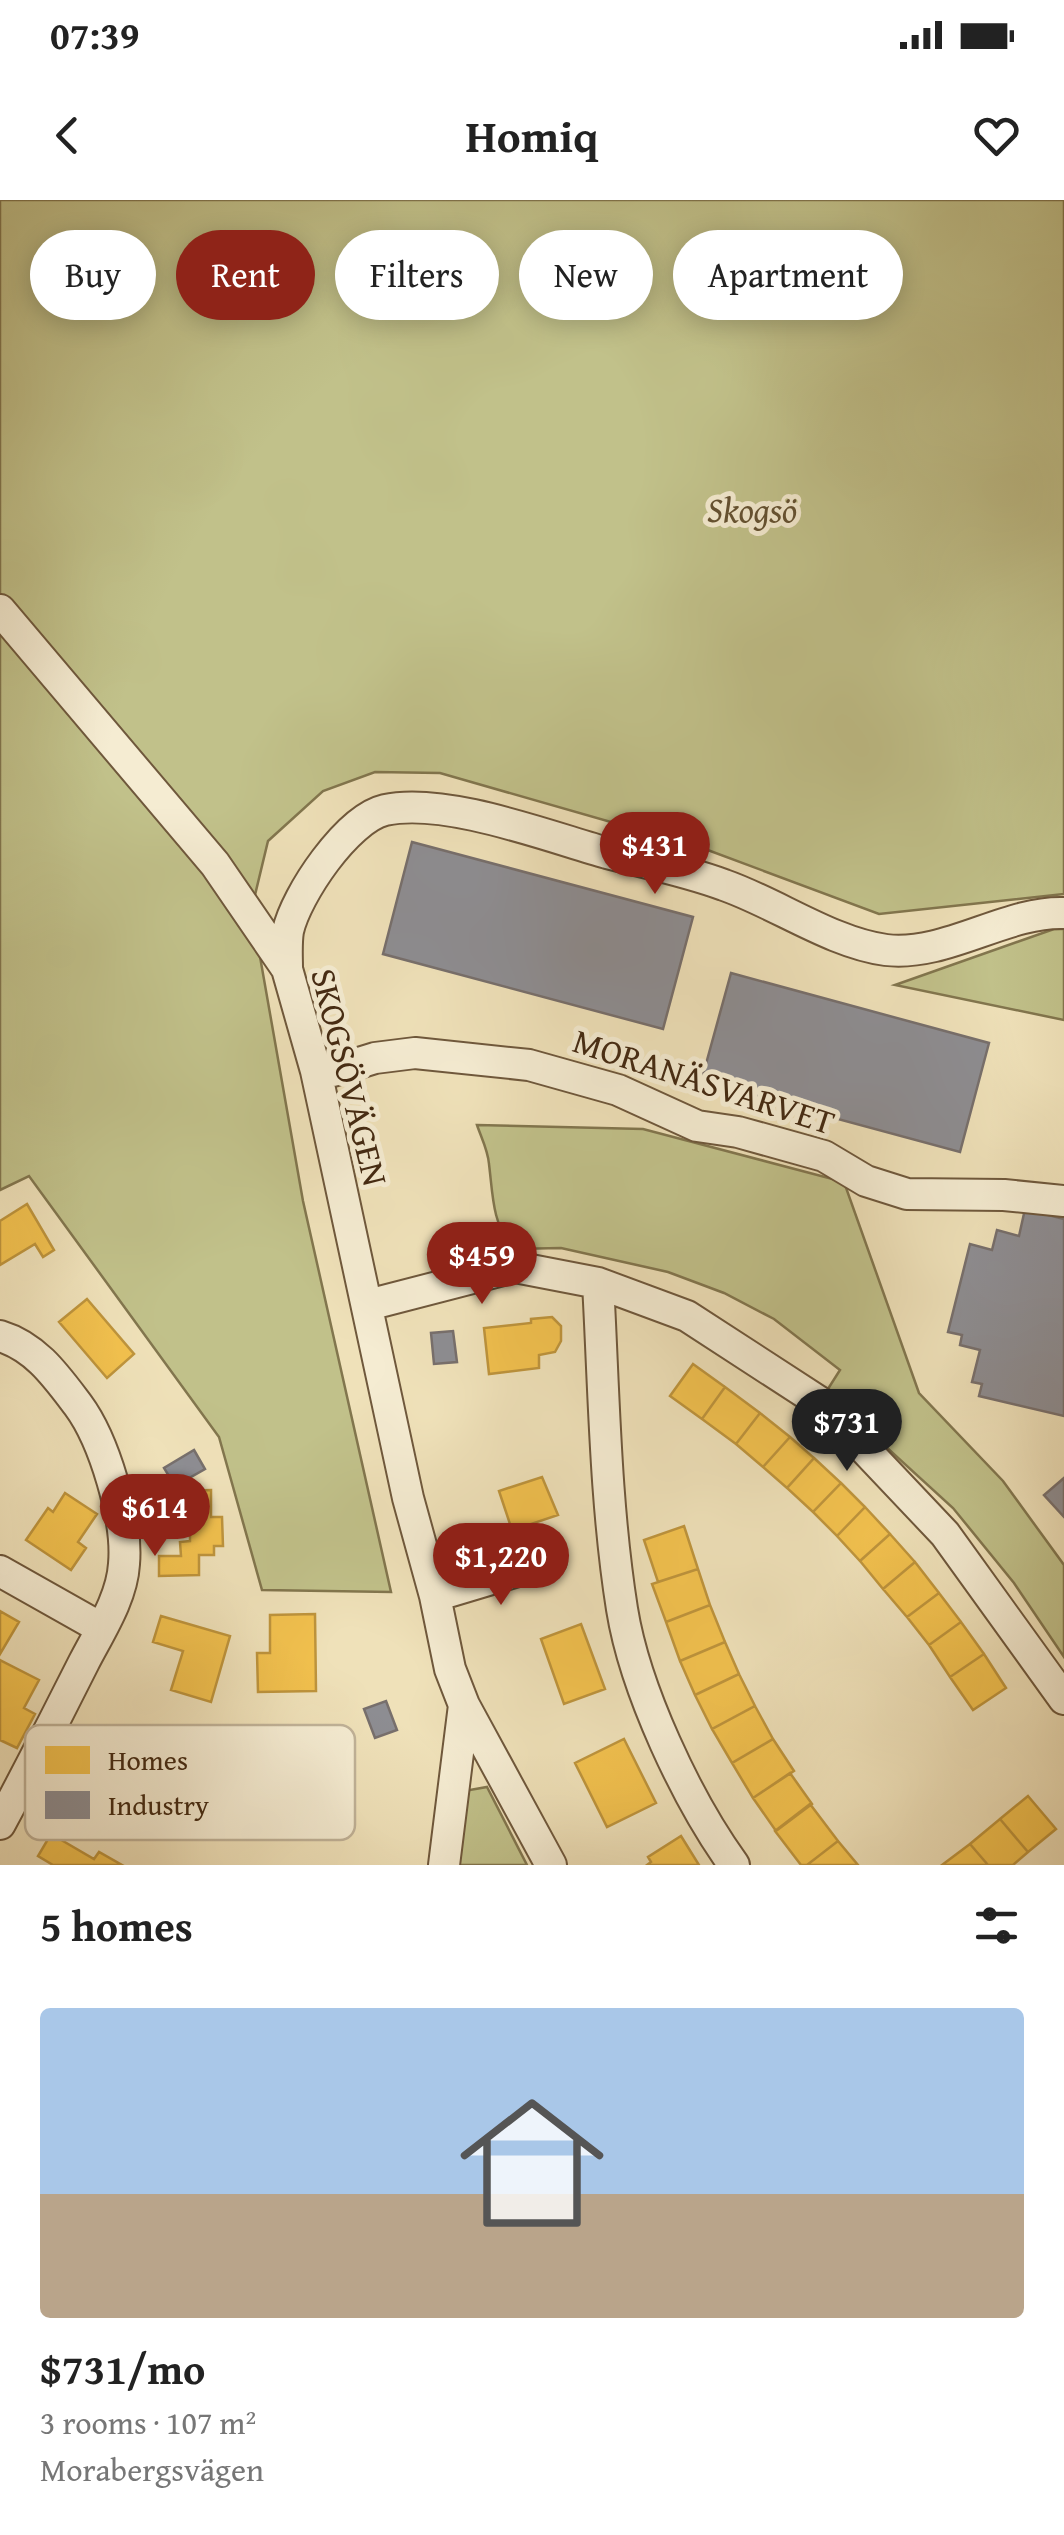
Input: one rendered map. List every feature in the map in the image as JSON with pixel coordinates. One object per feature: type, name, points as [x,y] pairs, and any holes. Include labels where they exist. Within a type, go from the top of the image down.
[{"type":"street","name":"SKOGSÖVÄGEN","points":[[0,610],[216,864],[287,970],[316,1072],[408,1498],[450,1669],[464,1705],[551,1865]]},
{"type":"street","points":[[287,970],[288,931],[318,869],[360,825],[380,811],[408,808],[443,810],[503,824],[724,884],[862,945],[890,950],[927,948],[1000,926],[1064,913]]},
{"type":"street","name":"MORANÄSVARVET","points":[[316,1072],[415,1053],[529,1065],[618,1090],[697,1126],[738,1132],[824,1156],[866,1181],[906,1194],[1004,1194],[1064,1201]]},
{"type":"street","points":[[368,1304],[398,1300],[516,1267],[598,1283],[687,1316],[820,1402],[945,1534],[1064,1699]]},
{"type":"street","points":[[598,1283],[607,1459],[622,1612],[636,1661],[678,1770],[701,1818],[734,1865]]},
{"type":"street","points":[[0,1336],[15,1340],[45,1362],[89,1420],[114,1486],[125,1562],[119,1590],[102,1628],[52,1725]]},
{"type":"street","points":[[435,1596],[551,1560]]},
{"type":"street","points":[[0,1571],[102,1628]]},
{"type":"street","points":[[444,1865],[464,1705]]},
{"type":"street","points":[[0,1824],[25,1776]]},
{"type":"green space","name":"Skogsö","points":[[0,200],[1064,200],[1064,894],[879,914],[705,849],[440,773],[375,772],[323,791],[268,841],[249,920],[259,951],[303,1201],[391,1592],[262,1590],[219,1437],[29,1176],[0,1190]]},
{"type":"green space","points":[[1054,929],[1064,929],[1064,1020],[895,985]]},
{"type":"green space","points":[[477,1125],[643,1129],[844,1182],[919,1393],[1003,1481],[1064,1565],[1064,1657],[1014,1583],[953,1508],[826,1392],[840,1370],[774,1319],[724,1293],[668,1272],[561,1248],[512,1249],[497,1218],[486,1149]]},
{"type":"green space","points":[[487,1787],[527,1865],[454,1865],[464,1791]]},
{"type":"building: Homes","points":[[27,1204],[54,1250],[43,1257],[35,1244],[0,1265],[0,1221]]},
{"type":"building: Homes","points":[[87,1299],[134,1354],[107,1378],[59,1322]]},
{"type":"building: Homes","points":[[552,1317],[561,1326],[561,1341],[555,1352],[539,1355],[539,1368],[489,1374],[484,1328]]},
{"type":"building: Homes","points":[[693,1364],[725,1387],[702,1419],[670,1396]]},
{"type":"building: Homes","points":[[725,1387],[760,1413],[736,1444],[702,1419]]},
{"type":"building: Homes","points":[[760,1413],[790,1437],[763,1467],[736,1444]]},
{"type":"building: Homes","points":[[790,1437],[814,1458],[787,1488],[763,1467]]},
{"type":"building: Homes","points":[[814,1458],[841,1483],[813,1512],[787,1488]]},
{"type":"building: Homes","points":[[542,1477],[558,1515],[528,1525],[530,1531],[514,1536],[499,1491]]},
{"type":"building: Homes","points":[[841,1483],[865,1507],[837,1536],[813,1512]]},
{"type":"building: Homes","points":[[211,1490],[211,1517],[222,1517],[223,1546],[214,1546],[214,1555],[199,1555],[199,1575],[159,1576],[159,1556],[181,1556],[180,1542],[190,1541],[190,1524],[179,1525],[178,1491]]},
{"type":"building: Homes","points":[[65,1493],[97,1514],[78,1542],[86,1548],[71,1570],[26,1540],[48,1508],[53,1512]]},
{"type":"building: Homes","points":[[865,1507],[890,1534],[860,1561],[837,1536]]},
{"type":"building: Homes","points":[[684,1526],[698,1569],[658,1582],[644,1540]]},
{"type":"building: Homes","points":[[890,1534],[915,1562],[883,1589],[860,1561]]},
{"type":"building: Homes","points":[[915,1562],[939,1593],[907,1617],[883,1589]]},
{"type":"building: Homes","points":[[698,1569],[710,1605],[666,1622],[652,1584]]},
{"type":"building: Homes","points":[[939,1593],[961,1622],[929,1645],[907,1617]]},
{"type":"building: Homes","points":[[710,1605],[725,1642],[680,1661],[666,1622]]},
{"type":"building: Homes","points":[[0,1611],[19,1622],[0,1654]]},
{"type":"building: Homes","points":[[315,1614],[316,1691],[258,1692],[257,1653],[270,1653],[270,1615]]},
{"type":"building: Homes","points":[[161,1616],[230,1636],[211,1702],[171,1690],[183,1651],[153,1642]]},
{"type":"building: Homes","points":[[961,1622],[984,1654],[950,1677],[929,1645]]},
{"type":"building: Homes","points":[[581,1624],[605,1689],[564,1704],[541,1639]]},
{"type":"building: Homes","points":[[725,1642],[739,1674],[695,1695],[680,1661]]},
{"type":"building: Homes","points":[[984,1654],[1006,1688],[973,1710],[950,1677]]},
{"type":"building: Homes","points":[[0,1660],[39,1680],[24,1708],[35,1714],[29,1725],[25,1725],[17,1748],[0,1740]]},
{"type":"building: Homes","points":[[739,1674],[755,1706],[712,1729],[695,1695]]},
{"type":"building: Homes","points":[[755,1706],[773,1739],[732,1763],[712,1729]]},
{"type":"building: Homes","points":[[624,1739],[656,1803],[607,1827],[575,1763]]},
{"type":"building: Homes","points":[[773,1739],[794,1771],[753,1798],[732,1763]]},
{"type":"building: Homes","points":[[790,1773],[812,1804],[776,1831],[753,1798]]},
{"type":"building: Homes","points":[[1028,1796],[1056,1829],[1028,1852],[1000,1819]]},
{"type":"building: Homes","points":[[810,1804],[838,1841],[807,1865],[801,1865],[775,1831]]},
{"type":"building: Homes","points":[[1000,1819],[1028,1852],[1013,1865],[988,1865],[970,1844]]},
{"type":"building: Homes","points":[[681,1836],[699,1865],[647,1865],[651,1862],[648,1857]]},
{"type":"building: Homes","points":[[47,1840],[61,1840],[94,1859],[99,1852],[122,1865],[53,1865],[38,1856]]},
{"type":"building: Homes","points":[[838,1841],[858,1865],[807,1865]]},
{"type":"building: Homes","points":[[970,1844],[988,1865],[942,1865]]},
{"type":"building: Industry","points":[[412,842],[693,917],[663,1029],[383,954]]},
{"type":"building: Industry","points":[[731,973],[989,1043],[960,1152],[701,1082]]},
{"type":"building: Industry","points":[[1025,1209],[1064,1219],[1064,1416],[979,1396],[982,1384],[972,1382],[980,1350],[960,1345],[962,1335],[948,1332],[970,1244],[992,1250],[997,1230],[1019,1236]]},
{"type":"building: Industry","points":[[453,1331],[457,1362],[434,1364],[431,1333]]},
{"type":"building: Industry","points":[[194,1450],[205,1469],[175,1486],[164,1468]]},
{"type":"building: Industry","points":[[1064,1478],[1064,1517],[1044,1495]]},
{"type":"building: Industry","points":[[386,1701],[397,1730],[375,1738],[364,1709]]}]
